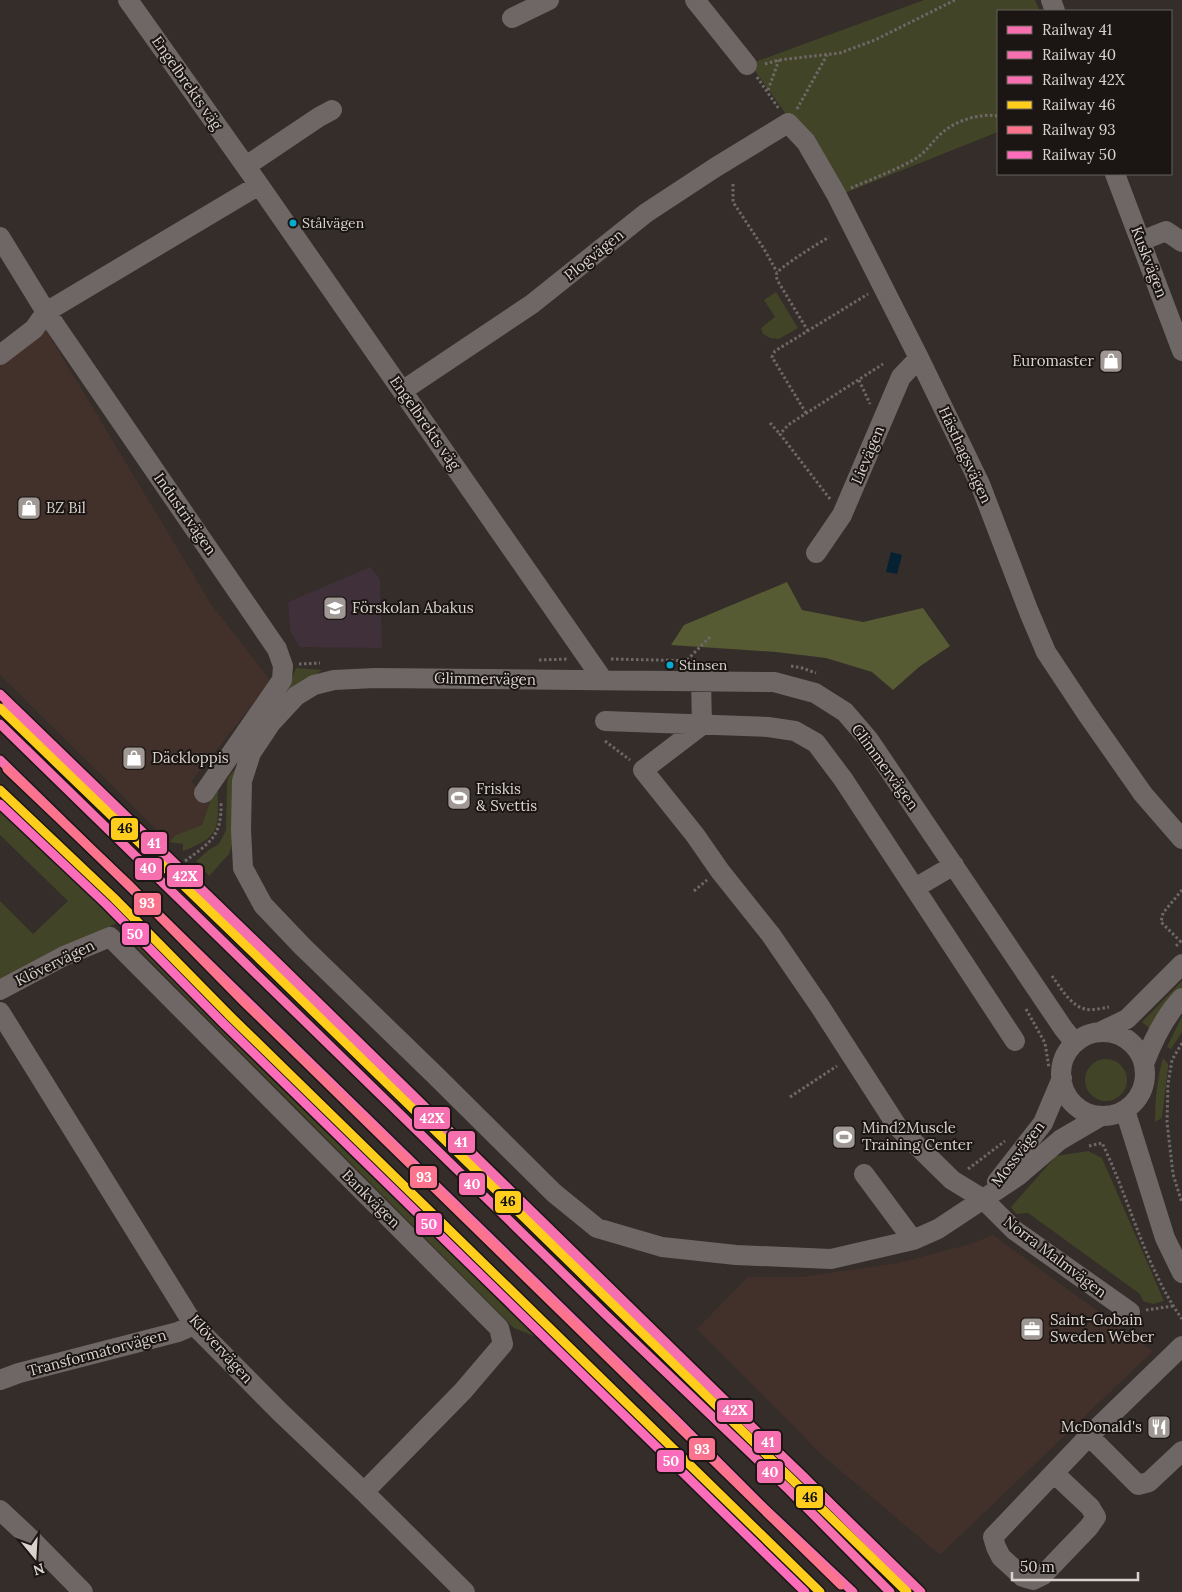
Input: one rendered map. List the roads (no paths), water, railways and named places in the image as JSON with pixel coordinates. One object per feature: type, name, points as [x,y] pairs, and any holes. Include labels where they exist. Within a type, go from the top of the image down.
[{"type":"street","name":"Engelbrekts väg","points":[[128,0],[246,166],[603,680]]},
{"type":"street","points":[[512,18],[549,0]]},
{"type":"street","points":[[695,0],[753,69]]},
{"type":"street","points":[[246,166],[332,110]]},
{"type":"street","name":"Hästhagsvägen","points":[[788,123],[806,142],[836,194],[919,358],[980,484],[1046,652],[1143,794],[1182,839]]},
{"type":"street","name":"Plogvägen","points":[[402,391],[532,304],[646,213],[788,123]]},
{"type":"street","name":"Kuskvägen","points":[[1115,175],[1182,351]]},
{"type":"street","points":[[0,355],[34,329],[46,312],[259,185]]},
{"type":"street","points":[[1141,241],[1166,231],[1182,242]]},
{"type":"street","name":"Industrivägen","points":[[0,237],[46,312],[277,649],[283,666],[282,680],[212,795]]},
{"type":"street","name":"Lievägen","points":[[816,553],[842,516],[901,377],[919,358]]},
{"type":"street","name":"Glimmervägen","points":[[912,1240],[831,1259],[785,1258],[736,1255],[662,1246],[597,1228],[554,1193],[302,946],[263,905],[243,868],[241,830],[242,780],[251,753],[271,723],[296,696],[314,685],[334,680],[375,678],[702,680],[774,682],[815,693],[845,712],[869,740],[1063,1028],[1075,1042]]},
{"type":"street","points":[[702,680],[702,725]]},
{"type":"street","points":[[702,725],[643,770],[771,935],[819,1005],[897,1126],[952,1180],[982,1199]]},
{"type":"street","points":[[605,731],[702,725],[768,727],[795,731],[816,743],[844,779],[1015,1041]]},
{"type":"street","points":[[915,888],[954,865]]},
{"type":"street","name":"Klövervägen","points":[[0,990],[64,956],[110,936]]},
{"type":"street","name":"Bankvägen","points":[[110,936],[499,1328],[502,1344],[463,1391],[364,1492]]},
{"type":"street","points":[[1075,1042],[1086,1035],[1100,1032],[1127,1019],[1182,964]]},
{"type":"street","points":[[1144,1064],[1152,1042],[1172,1008],[1182,998]]},
{"type":"street","name":"Klövervägen","points":[[0,1012],[194,1325],[280,1412],[465,1592]]},
{"type":"street","points":[[1100,1032],[1117,1033],[1130,1041],[1139,1052],[1144,1064],[1145,1079],[1142,1090],[1133,1103],[1125,1110],[1165,1238],[1182,1273]]},
{"type":"street","name":"Mossvägen","points":[[982,1199],[1043,1123],[1055,1074],[1075,1042]]},
{"type":"street","points":[[1055,1074],[1068,1096],[1078,1107],[1086,1112],[1100,1116]]},
{"type":"street","name":"Mossvägen","points":[[912,1240],[938,1229],[1018,1176],[1060,1140],[1100,1116],[1125,1110]]},
{"type":"street","points":[[864,1174],[912,1240]]},
{"type":"street","name":"Norra Malmvägen","points":[[982,1199],[1014,1230],[1130,1312]]},
{"type":"street","name":"Transformatorvägen","points":[[0,1380],[19,1373],[178,1332],[194,1325]]},
{"type":"street","points":[[1055,1474],[1090,1508],[1096,1518],[1043,1576],[1033,1580],[1023,1577],[1001,1557],[993,1537],[1055,1474],[1089,1436],[1178,1357]]},
{"type":"street","points":[[1089,1436],[1138,1485],[1149,1482],[1182,1451]]},
{"type":"street","points":[[0,1510],[31,1538],[83,1592]]},
{"type":"water","points":[[891,552],[902,555],[897,574],[886,572]]},
{"type":"rail line","name":"41","points":[[0,694],[921,1592]]},
{"type":"rail line","name":"42X","points":[[7,703],[618,1299],[803,1476],[911,1585]]},
{"type":"rail line","name":"46","points":[[0,708],[907,1592]]},
{"type":"rail line","name":"40","points":[[0,724],[604,1313],[789,1490],[890,1592]]},
{"type":"rail line","name":"41","points":[[0,760],[764,1508],[853,1592]]},
{"type":"rail line","name":"93","points":[[7,769],[128,884],[243,1001],[841,1585]]},
{"type":"rail line","name":"46","points":[[0,790],[114,898],[229,1015],[820,1592]]},
{"type":"rail line","name":"50","points":[[0,804],[107,905],[222,1022],[805,1592]]},
{"type":"place","name":"Stålvägen","points":[[293,223]]},
{"type":"place","name":"Euromaster","points":[[1111,361]]},
{"type":"place","name":"BZ Bil","points":[[29,508]]},
{"type":"place","name":"Förskolan Abakus","points":[[335,608]]},
{"type":"place","name":"Stinsen","points":[[670,665]]},
{"type":"place","name":"Däckloppis","points":[[134,758]]},
{"type":"place","name":"Friskis & Svettis","points":[[459,798]]},
{"type":"place","name":"Mind2Muscle Training Center","points":[[844,1137]]},
{"type":"place","name":"Saint-Gobain Sweden Weber","points":[[1032,1329]]},
{"type":"place","name":"McDonald's","points":[[1159,1427]]}]
